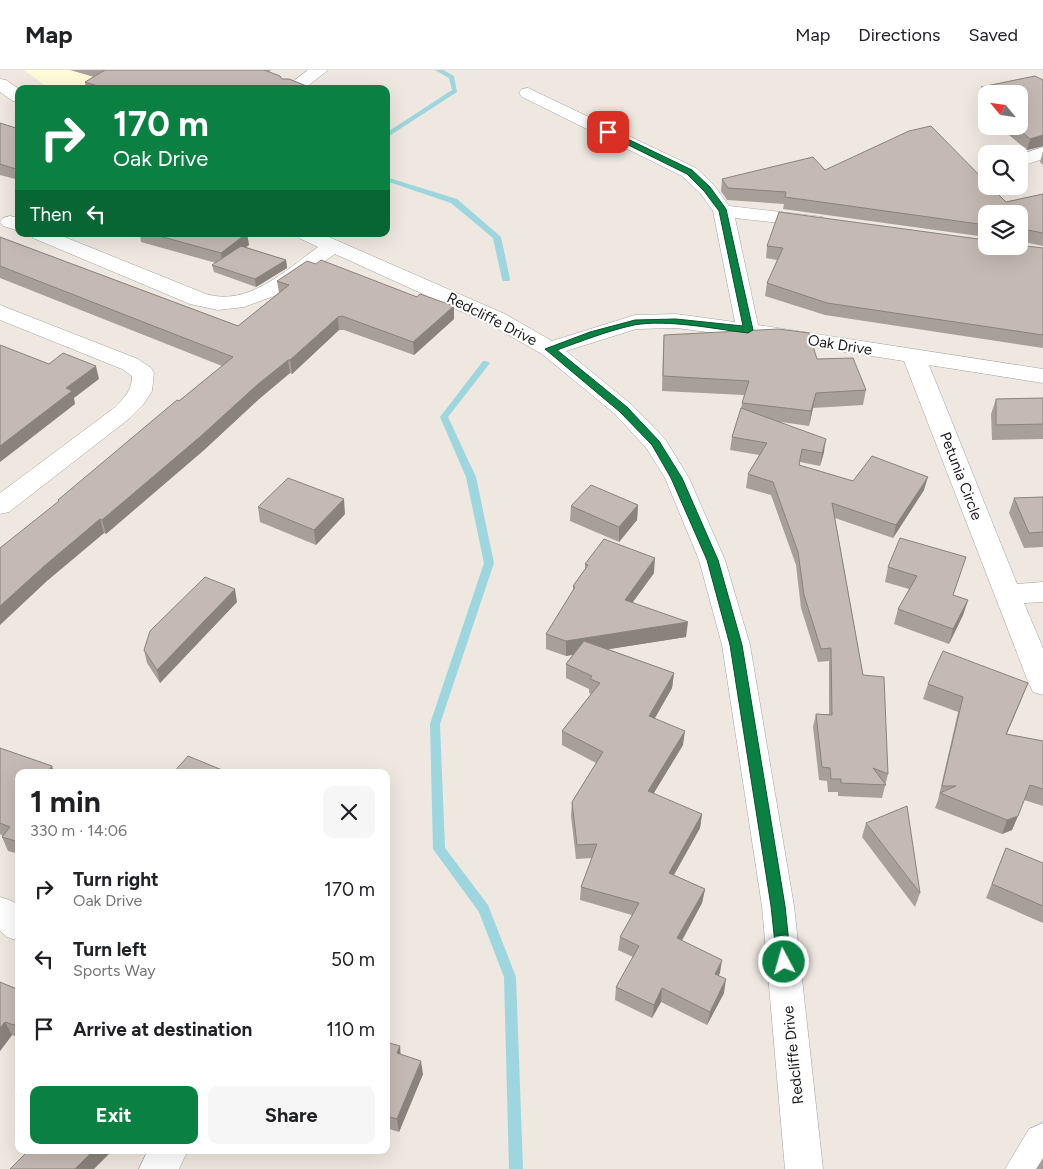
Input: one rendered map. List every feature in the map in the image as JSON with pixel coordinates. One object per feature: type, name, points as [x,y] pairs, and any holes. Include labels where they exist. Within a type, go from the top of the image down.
[{"type":"street","points":[[298,85],[319,70]]},
{"type":"street","points":[[0,84],[15,94]]},
{"type":"street","points":[[528,93],[690,172],[707,189],[723,211],[748,330]]},
{"type":"street","points":[[1028,158],[1043,153]]},
{"type":"street","points":[[723,211],[834,224]]},
{"type":"street","points":[[47,237],[198,299],[219,304],[239,303],[258,297],[333,246]]},
{"type":"street","name":"Redcliffe Drive","points":[[313,237],[497,319],[550,349],[623,409],[656,444],[677,478],[712,560],[736,645],[778,906],[804,1169]]},
{"type":"street","points":[[0,312],[130,364],[143,373],[144,385],[138,397],[122,413],[0,506]]},
{"type":"street","name":"Oak Drive","points":[[550,349],[635,322],[676,321],[748,330],[1043,376]]},
{"type":"street","name":"Petunia Circle","points":[[914,357],[1043,684]]},
{"type":"street","points":[[1007,594],[1043,592]]},
{"type":"street","points":[[0,911],[15,924]]},
{"type":"street","points":[[158,1169],[167,1154]]},
{"type":"lane","points":[[1020,1169],[1039,1139],[1043,1137]]},
{"type":"shaded area","points":[[24,70],[226,70],[204,85],[45,85]]},
{"type":"building","points":[[105,70],[264,70],[280,76],[282,79],[289,79],[304,85],[94,85],[85,82]]},
{"type":"building","points":[[1035,76],[1043,80],[1043,135],[1030,139],[1025,135],[1028,135],[1028,85],[991,85]]},
{"type":"building","points":[[0,123],[15,128],[15,169],[0,164]]},
{"type":"building","points":[[931,126],[978,174],[978,195],[999,195],[1006,202],[1043,194],[1043,233],[1028,230],[1028,205],[978,205],[978,224],[785,197],[786,192],[728,188],[722,179],[813,157],[825,170],[909,131]]},
{"type":"building","points":[[779,212],[978,239],[978,255],[1028,255],[1028,246],[1043,248],[1043,335],[827,303],[767,283],[783,248],[767,246]]},
{"type":"building","points":[[0,237],[238,326],[289,285],[277,281],[307,261],[316,264],[321,260],[417,297],[420,294],[454,306],[413,342],[342,316],[338,317],[102,520],[100,519],[43,567],[0,606],[0,548],[59,501],[177,400],[179,401],[233,357],[0,266]]},
{"type":"building","points":[[163,237],[242,237],[221,253]]},
{"type":"building","points":[[241,246],[286,260],[255,279],[212,265]]},
{"type":"building","points":[[778,329],[809,333],[817,359],[853,358],[866,390],[816,393],[811,411],[742,403],[749,381],[663,376],[664,335]]},
{"type":"building","points":[[0,345],[49,364],[63,353],[96,366],[66,388],[72,391],[0,446]]},
{"type":"building","points":[[1043,398],[1043,424],[996,425],[996,399]]},
{"type":"building","points":[[741,408],[826,439],[822,453],[802,449],[799,465],[853,481],[872,456],[928,477],[896,525],[832,503],[863,675],[884,677],[888,774],[873,768],[886,785],[841,783],[841,779],[831,779],[830,768],[822,767],[816,714],[832,715],[831,648],[821,649],[804,595],[798,552],[773,482],[748,474],[767,443],[732,437]]},
{"type":"building","points":[[288,478],[344,499],[314,530],[258,507]]},
{"type":"building","points":[[591,485],[638,505],[619,527],[571,506]]},
{"type":"building","points":[[1043,497],[1043,532],[1029,533],[1014,498]]},
{"type":"building","points":[[900,538],[966,557],[953,595],[968,600],[953,629],[898,609],[917,576],[888,567]]},
{"type":"building","points":[[604,539],[655,558],[625,600],[688,622],[566,641],[546,634],[575,587],[573,586],[588,565],[585,564]]},
{"type":"building","points":[[205,577],[235,589],[157,670],[144,650],[150,631]]},
{"type":"building","points":[[584,641],[674,673],[649,716],[685,731],[648,791],[702,814],[669,873],[705,889],[677,938],[722,960],[715,974],[726,979],[710,1012],[662,988],[654,1005],[616,987],[639,946],[620,937],[639,903],[581,887],[597,844],[577,845],[572,802],[603,752],[562,731],[600,683],[590,679],[592,676],[566,664]]},
{"type":"building","points":[[943,651],[1028,683],[1006,734],[1043,741],[1043,789],[1030,785],[1018,816],[1007,820],[940,793],[956,786],[942,786],[963,697],[928,684]]},
{"type":"building","points":[[0,748],[52,766],[50,769],[15,769],[15,841],[2,837],[10,827],[0,823]]},
{"type":"building","points":[[188,756],[220,769],[177,769]]},
{"type":"building","points":[[907,806],[920,893],[866,823]]},
{"type":"building","points":[[1006,848],[1043,863],[1043,906],[992,884]]},
{"type":"building","points":[[0,982],[15,988],[15,1024],[14,1025],[5,1022],[0,1028]]},
{"type":"building","points":[[390,1043],[400,1046],[397,1053],[421,1061],[397,1119],[390,1117]]},
{"type":"building","points":[[25,1154],[90,1154],[75,1169],[10,1169]]},
{"type":"waterway","points":[[390,133],[455,91],[452,77],[438,70]]},
{"type":"waterway","points":[[390,180],[454,201],[497,237],[506,279]]},
{"type":"waterway","points":[[486,363],[444,417],[471,477],[489,563],[435,724],[439,849],[484,909],[510,977],[516,1169]]},
{"type":"route","points":[[608,132],[690,172],[707,189],[723,211],[748,330],[676,321],[635,322],[550,349],[623,409],[656,444],[677,478],[712,560],[736,645],[778,906],[784,962]]}]
